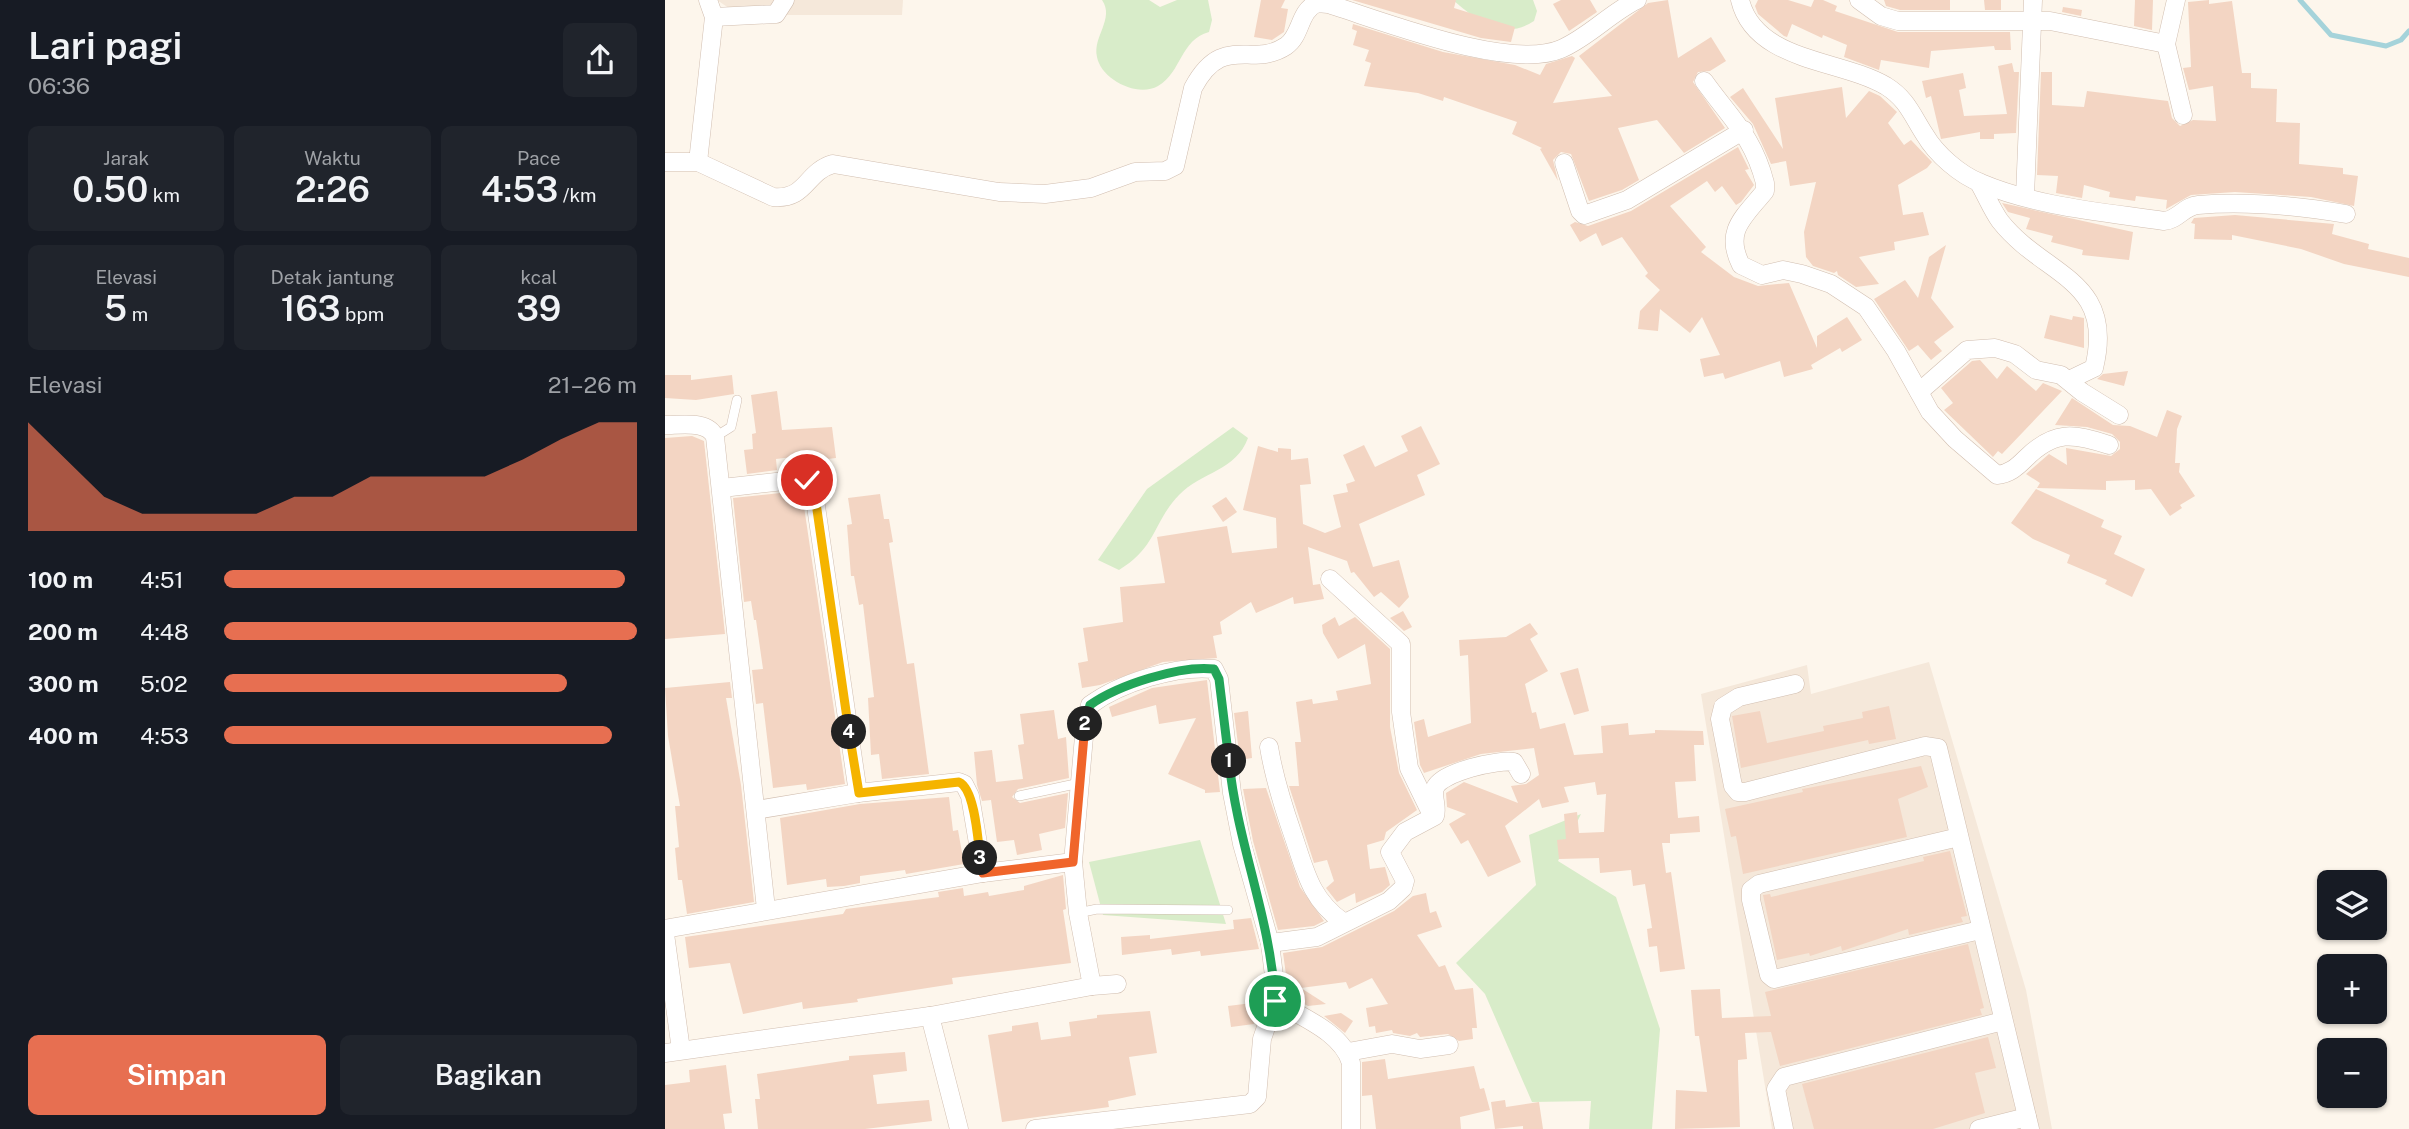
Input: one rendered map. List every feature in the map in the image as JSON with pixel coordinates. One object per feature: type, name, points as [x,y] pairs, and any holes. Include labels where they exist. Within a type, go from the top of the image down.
[{"type":"street","points":[[698,162],[711,8],[776,14],[785,0]]},
{"type":"street","points":[[665,162],[698,162],[773,197],[784,198],[800,192],[816,172],[833,164],[999,192],[1045,194],[1091,188],[1135,172],[1165,171],[1175,166],[1193,88],[1215,60],[1278,50],[1288,45],[1296,36],[1304,13],[1317,3],[1328,4],[1447,41],[1519,55],[1538,55],[1571,44],[1616,11],[1637,0]]},
{"type":"street","points":[[1740,0],[1750,21],[1766,39],[1802,56],[1867,77],[1902,98],[1926,138],[1948,161],[1979,183],[2053,205],[2164,221],[2176,218],[2197,205],[2310,208],[2346,214]]},
{"type":"street","points":[[1859,0],[1881,16],[1898,21],[2050,21],[2166,44]]},
{"type":"street","points":[[2025,197],[2033,0]]},
{"type":"street","points":[[2176,0],[2166,44],[2183,115]]},
{"type":"street","points":[[1704,81],[1727,114],[1744,130],[1760,164],[1766,188],[1734,234],[1733,248],[1741,265],[1762,275],[1783,270],[1802,274],[1831,284],[1866,307],[1930,412],[1955,439],[1997,475],[2016,468],[2048,439],[2064,435],[2084,437],[2109,445]]},
{"type":"street","points":[[1565,163],[1580,211],[1584,215],[1593,214],[1627,200],[1744,130]]},
{"type":"street","points":[[1979,183],[2000,221],[2033,252],[2074,283],[2097,313],[2100,344],[2094,368],[2069,380]]},
{"type":"street","points":[[1919,392],[1967,350],[1996,348],[2015,354],[2036,370],[2061,375],[2119,415]]},
{"type":"street","points":[[665,425],[703,426],[713,431],[715,437],[767,909]]},
{"type":"street","points":[[722,488],[802,479],[813,486],[859,793]]},
{"type":"street","points":[[1330,579],[1401,644],[1401,712],[1409,768],[1432,817]]},
{"type":"street","points":[[1035,1129],[1250,1104],[1258,1093],[1262,1039],[1275,1001],[1270,943],[1242,844],[1232,793],[1219,679],[1214,669],[1164,675],[1106,694],[1090,705],[1085,725],[1073,862],[1078,913],[1092,986]]},
{"type":"street","points":[[1795,684],[1739,697],[1729,701],[1721,709],[1731,781],[1736,791],[1745,792],[1925,746],[1936,746],[1942,758],[1980,930],[2029,1123],[1979,1129]]},
{"type":"street","points":[[1269,747],[1275,781],[1302,871],[1311,888],[1343,922]]},
{"type":"street","points":[[1270,943],[1310,940],[1397,896],[1405,881],[1389,852],[1405,832],[1432,817],[1436,811],[1434,789],[1442,780],[1498,762],[1514,762],[1521,774]]},
{"type":"street","points":[[756,810],[859,793],[959,782],[964,784],[970,796],[983,873]]},
{"type":"street","points":[[1959,837],[1759,884],[1751,889],[1751,900],[1769,975],[1774,979],[1980,930]]},
{"type":"street","points":[[1073,862],[983,873],[767,909],[665,931],[673,1051],[930,1016],[1092,986],[1117,984]]},
{"type":"street","points":[[1275,1001],[1335,1038],[1348,1052],[1351,1063],[1351,1129]]},
{"type":"street","points":[[930,1016],[959,1129]]},
{"type":"street","points":[[1784,1129],[1776,1089],[1784,1077],[2003,1021]]},
{"type":"street","points":[[1348,1052],[1392,1044],[1420,1049],[1449,1045]]},
{"type":"lane","points":[[715,437],[731,428],[737,400]]},
{"type":"lane","points":[[1019,796],[1082,782]]},
{"type":"lane","points":[[1078,913],[1097,909],[1228,910]]},
{"type":"shaded area","points":[[717,0],[903,0],[902,15],[739,15]]},
{"type":"shaded area","points":[[1929,662],[2026,990],[2052,1129],[1772,1129],[1701,694],[1807,665],[1811,694]]},
{"type":"green space","points":[[1102,0],[1149,0],[1160,7],[1177,0],[1208,0],[1212,20],[1209,32],[1192,42],[1166,80],[1158,86],[1140,90],[1113,79],[1100,65],[1096,50],[1106,14]]},
{"type":"green space","points":[[1453,0],[1533,0],[1537,11],[1534,21],[1523,27],[1502,29],[1481,21]]},
{"type":"green space","points":[[1233,427],[1248,438],[1242,449],[1227,464],[1179,495],[1141,552],[1119,570],[1098,560],[1147,489]]},
{"type":"green space","points":[[1581,814],[1558,861],[1616,897],[1660,1029],[1652,1129],[1589,1129],[1591,1101],[1532,1102],[1485,994],[1456,963],[1536,885],[1529,835]]},
{"type":"green space","points":[[1200,840],[1226,924],[1103,915],[1089,862]]},
{"type":"building","points":[[1261,0],[1285,0],[1281,8],[1288,9],[1284,32],[1272,40],[1254,37]]},
{"type":"building","points":[[1352,0],[1456,0],[1454,8],[1515,27],[1511,42],[1481,38]]},
{"type":"building","points":[[1561,0],[1590,0],[1597,12],[1569,31],[1553,4]]},
{"type":"building","points":[[1668,0],[1678,58],[1711,37],[1726,61],[1710,71],[1698,72],[1693,82],[1725,128],[1684,153],[1657,120],[1618,128],[1639,180],[1622,190],[1589,201],[1571,154],[1561,152],[1553,160],[1558,181],[1540,149],[1542,148],[1512,134],[1517,122],[1444,97],[1443,101],[1418,93],[1364,86],[1371,63],[1365,61],[1369,50],[1353,45],[1357,31],[1352,29],[1353,24],[1443,52],[1515,65],[1540,75],[1546,64],[1572,56],[1575,58],[1553,103],[1612,96],[1579,56],[1648,3]]},
{"type":"building","points":[[1758,0],[1788,0],[1811,7],[1814,0],[1823,0],[1837,6],[1835,11],[1898,32],[2010,32],[2011,50],[1995,50],[1994,46],[1931,51],[1929,68],[1881,60],[1879,70],[1844,57],[1847,45],[1823,35],[1822,38],[1792,24],[1787,37],[1784,36],[1758,14],[1755,6]]},
{"type":"building","points":[[1884,0],[1950,0],[1950,10],[1900,10],[1886,6]]},
{"type":"building","points":[[1984,0],[2001,0],[2001,10],[1985,10]]},
{"type":"building","points":[[2135,0],[2153,0],[2152,30],[2134,26]]},
{"type":"building","points":[[2209,0],[2209,4],[2232,1],[2242,73],[2251,73],[2251,88],[2277,89],[2276,122],[2300,123],[2299,164],[2343,168],[2343,174],[2358,176],[2354,206],[2311,197],[2235,192],[2191,195],[2166,209],[2167,200],[2136,196],[2135,201],[2109,197],[2110,192],[2084,185],[2082,198],[2056,193],[2058,176],[2037,175],[2041,72],[2052,72],[2052,105],[2084,107],[2087,91],[2168,101],[2172,118],[2180,126],[2193,120],[2216,121],[2213,86],[2189,90],[2183,68],[2191,67],[2188,2]]},
{"type":"building","points":[[2063,7],[2082,10],[2081,16],[2062,12]]},
{"type":"building","points":[[2012,63],[2014,72],[2019,72],[2016,133],[1994,134],[1994,139],[1980,139],[1980,132],[1941,139],[1931,96],[1926,98],[1922,81],[1963,73],[1966,88],[1959,90],[1964,116],[2007,114],[1998,66]]},
{"type":"building","points":[[1842,87],[1846,118],[1869,91],[1880,96],[1897,112],[1888,123],[1904,145],[1911,140],[1932,162],[1927,168],[1898,185],[1903,215],[1923,212],[1929,235],[1894,242],[1895,250],[1859,257],[1879,284],[1856,287],[1838,275],[1837,271],[1834,273],[1813,266],[1806,257],[1804,232],[1816,182],[1790,186],[1786,161],[1771,164],[1753,124],[1730,97],[1743,88],[1783,149],[1775,98]]},
{"type":"building","points":[[1738,147],[1749,169],[1745,170],[1754,185],[1741,202],[1736,205],[1722,186],[1715,192],[1707,181],[1670,206],[1706,247],[1701,252],[1734,277],[1758,286],[1789,283],[1817,348],[1817,336],[1847,317],[1862,340],[1842,352],[1840,348],[1811,365],[1813,369],[1784,377],[1780,361],[1725,379],[1723,373],[1704,377],[1700,359],[1720,355],[1702,317],[1690,333],[1660,309],[1658,331],[1638,329],[1640,311],[1660,290],[1645,276],[1648,273],[1622,237],[1602,246],[1596,233],[1580,242],[1570,225],[1575,222],[1588,226],[1631,211]]},
{"type":"building","points":[[2002,203],[2133,232],[2129,260],[2082,255],[2083,250],[2051,242],[2053,236],[2026,229],[2030,218],[2008,212]]},
{"type":"building","points":[[2235,215],[2334,224],[2332,234],[2369,244],[2368,249],[2409,258],[2409,277],[2344,264],[2301,249],[2232,235],[2232,240],[2194,239],[2195,224],[2191,223],[2194,218]]},
{"type":"building","points":[[1946,245],[1931,298],[1954,327],[1934,342],[1942,351],[1931,360],[1918,345],[1909,351],[1874,299],[1905,280],[1918,298],[1929,257]]},
{"type":"building","points":[[2050,315],[2072,320],[2073,316],[2084,318],[2084,348],[2044,338]]},
{"type":"building","points":[[1980,360],[1997,379],[2007,366],[2036,391],[2043,383],[2062,391],[2002,454],[1998,451],[1993,457],[1944,410],[1953,403],[1941,388],[1972,361]]},
{"type":"building","points":[[2128,371],[2124,386],[2097,379],[2103,374]]},
{"type":"building","points":[[665,375],[691,375],[691,380],[732,375],[734,394],[696,400],[665,398]]},
{"type":"building","points":[[777,391],[782,430],[832,427],[836,458],[802,462],[801,456],[776,459],[777,470],[747,474],[744,450],[753,449],[752,434],[756,433],[751,395]]},
{"type":"building","points":[[2072,398],[2113,425],[2130,426],[2157,437],[2167,410],[2182,416],[2177,429],[2175,463],[2180,463],[2179,472],[2195,496],[2180,505],[2182,508],[2170,516],[2151,489],[2135,490],[2135,480],[2106,481],[2106,490],[2037,488],[2040,483],[2026,474],[2049,454],[2067,465],[2066,448],[2111,456],[2120,449],[2120,442],[2112,434],[2087,427],[2055,425]]},
{"type":"building","points":[[1421,426],[1440,464],[1417,475],[1425,495],[1359,524],[1373,567],[1399,560],[1409,597],[1399,608],[1381,592],[1374,597],[1354,572],[1351,573],[1347,561],[1308,547],[1313,585],[1320,584],[1324,599],[1294,604],[1293,597],[1256,613],[1251,602],[1220,622],[1222,634],[1213,636],[1217,658],[1163,662],[1100,685],[1082,688],[1078,663],[1088,661],[1083,628],[1123,622],[1120,587],[1165,583],[1157,537],[1227,526],[1232,553],[1277,548],[1276,518],[1243,510],[1258,446],[1278,452],[1278,448],[1291,449],[1291,460],[1308,458],[1311,484],[1300,485],[1303,524],[1325,533],[1341,527],[1333,495],[1348,492],[1346,484],[1355,481],[1343,455],[1364,445],[1375,467],[1408,451],[1401,436]]},
{"type":"building","points":[[692,436],[704,441],[725,634],[665,639],[665,438]]},
{"type":"building","points":[[2036,489],[2104,520],[2101,527],[2122,536],[2114,554],[2145,569],[2132,597],[2105,584],[2107,580],[2067,563],[2070,555],[2033,539],[2011,523]]},
{"type":"building","points":[[799,491],[802,493],[845,784],[807,790],[806,784],[773,788],[763,703],[756,704],[752,670],[763,669],[751,601],[744,602],[733,498]]},
{"type":"building","points":[[880,494],[884,519],[889,519],[893,542],[889,543],[907,664],[914,663],[929,774],[882,779],[879,754],[871,755],[868,698],[874,697],[863,604],[859,605],[854,576],[851,576],[847,525],[852,524],[848,498]]},
{"type":"building","points":[[1226,497],[1237,512],[1223,522],[1212,506]]},
{"type":"building","points":[[1403,611],[1412,627],[1404,631],[1390,618]]},
{"type":"building","points":[[1335,617],[1339,626],[1355,617],[1390,649],[1390,727],[1399,773],[1417,810],[1386,832],[1384,840],[1367,845],[1370,869],[1385,867],[1390,885],[1382,892],[1356,903],[1355,893],[1337,902],[1326,888],[1334,881],[1327,860],[1314,863],[1289,786],[1299,786],[1295,742],[1301,742],[1296,702],[1312,699],[1313,704],[1338,700],[1336,691],[1371,684],[1365,644],[1338,659],[1323,633],[1322,625]]},
{"type":"building","points":[[1530,623],[1538,634],[1530,639],[1548,671],[1525,684],[1532,713],[1536,712],[1540,729],[1565,723],[1574,755],[1603,753],[1601,726],[1628,723],[1629,735],[1655,733],[1655,730],[1703,731],[1704,745],[1694,745],[1696,781],[1675,782],[1678,818],[1699,816],[1700,832],[1670,834],[1670,843],[1662,843],[1666,873],[1671,872],[1685,969],[1660,972],[1657,946],[1649,947],[1647,929],[1652,928],[1645,884],[1633,886],[1631,870],[1600,873],[1599,858],[1559,859],[1557,840],[1566,839],[1564,814],[1577,812],[1579,833],[1604,832],[1606,794],[1597,795],[1595,782],[1564,787],[1569,802],[1542,808],[1539,799],[1505,826],[1521,862],[1488,877],[1468,840],[1461,844],[1449,824],[1466,814],[1447,807],[1446,793],[1464,782],[1518,803],[1511,786],[1526,784],[1539,775],[1534,748],[1481,754],[1424,773],[1420,765],[1414,722],[1424,719],[1428,737],[1471,723],[1468,655],[1460,656],[1459,640],[1506,637]]},
{"type":"building","points":[[1578,668],[1589,711],[1574,715],[1560,673]]},
{"type":"building","points":[[1207,680],[1220,792],[1205,793],[1205,790],[1168,774],[1196,718],[1159,724],[1156,705],[1112,717],[1109,707],[1152,688]]},
{"type":"building","points":[[730,682],[732,698],[726,698],[741,785],[754,902],[687,914],[682,880],[678,880],[675,848],[679,847],[675,806],[680,806],[668,736],[665,688]]},
{"type":"building","points":[[1889,706],[1896,739],[1869,744],[1868,740],[1741,768],[1732,716],[1760,711],[1767,743],[1824,731],[1823,726],[1863,718],[1862,712]]},
{"type":"building","points":[[1054,710],[1058,739],[1066,737],[1069,778],[1018,789],[1012,797],[1020,803],[1068,793],[1065,828],[1039,834],[1042,850],[1017,855],[1014,840],[997,842],[991,800],[982,801],[977,785],[974,752],[992,750],[996,782],[1023,779],[1018,745],[1024,744],[1020,714]]},
{"type":"building","points":[[1248,711],[1252,758],[1240,760],[1234,713]]},
{"type":"building","points":[[1921,766],[1928,787],[1898,799],[1907,837],[1743,874],[1736,836],[1731,837],[1725,809],[1803,792],[1802,789]]},
{"type":"building","points":[[1266,788],[1300,887],[1324,921],[1314,926],[1278,930],[1253,841],[1243,789]]},
{"type":"building","points":[[949,797],[953,831],[958,830],[964,864],[906,874],[905,870],[860,876],[860,883],[844,886],[827,887],[826,879],[787,885],[780,818],[860,804]]},
{"type":"building","points":[[1950,851],[1967,916],[1961,917],[1963,922],[1909,935],[1908,929],[1842,951],[1841,946],[1810,956],[1809,953],[1777,960],[1763,895],[1770,894],[1771,897],[1924,861],[1923,857]]},
{"type":"building","points":[[1063,875],[1066,909],[1063,910],[1071,963],[952,978],[953,984],[857,999],[858,1002],[803,1009],[802,1002],[743,1014],[730,963],[689,968],[685,937],[843,914],[846,909],[939,897],[938,892],[963,888],[964,896],[988,892],[989,896],[1024,890],[1024,886]]},
{"type":"building","points":[[1426,893],[1430,913],[1436,911],[1442,927],[1417,935],[1439,967],[1445,965],[1455,990],[1473,988],[1477,1028],[1472,1028],[1473,1039],[1459,1041],[1448,1034],[1420,1037],[1417,1033],[1410,1036],[1393,1033],[1392,1030],[1376,1033],[1375,1026],[1369,1027],[1366,1008],[1388,1004],[1372,978],[1349,989],[1346,982],[1301,988],[1326,1004],[1308,1006],[1289,996],[1283,953],[1322,947],[1394,911],[1413,896]]},
{"type":"building","points":[[1251,918],[1259,949],[1201,956],[1200,951],[1172,955],[1171,949],[1122,955],[1121,937],[1150,935],[1150,939],[1234,929],[1233,920]]},
{"type":"building","points":[[1968,944],[1984,1008],[1980,1009],[1982,1015],[1780,1066],[1771,1032],[1745,1033],[1747,1059],[1738,1060],[1740,1127],[1675,1129],[1676,1090],[1707,1092],[1699,1036],[1695,1036],[1691,990],[1720,989],[1722,1018],[1771,1016],[1765,992]]},
{"type":"building","points":[[1252,1003],[1254,1024],[1231,1027],[1228,1006]]},
{"type":"building","points":[[1150,1011],[1157,1053],[1129,1057],[1136,1095],[1108,1101],[1109,1107],[1002,1122],[988,1035],[1012,1031],[1012,1026],[1038,1022],[1041,1040],[1071,1036],[1069,1022],[1097,1018],[1097,1015]]},
{"type":"building","points":[[1341,1013],[1353,1021],[1345,1033],[1324,1016]]},
{"type":"building","points":[[1988,1037],[1996,1068],[1975,1073],[1985,1113],[1933,1129],[1814,1129],[1802,1084]]},
{"type":"building","points":[[905,1052],[907,1071],[873,1075],[877,1104],[929,1100],[932,1121],[865,1129],[758,1129],[755,1099],[760,1099],[757,1074],[849,1060],[849,1056]]},
{"type":"building","points":[[1385,1059],[1388,1079],[1474,1066],[1480,1089],[1484,1088],[1490,1110],[1460,1117],[1461,1129],[1376,1129],[1372,1095],[1362,1096],[1362,1062]]},
{"type":"building","points":[[726,1065],[732,1113],[723,1114],[725,1129],[665,1129],[665,1085],[690,1082],[689,1070]]},
{"type":"building","points":[[1505,1100],[1506,1107],[1539,1102],[1543,1129],[1523,1129],[1523,1126],[1495,1129],[1491,1102]]},
{"type":"waterway","points":[[2300,0],[2331,35],[2386,46],[2401,40],[2409,31]]},
{"type":"route","points":[[807,480],[814,489],[859,793],[959,782],[964,784],[970,796],[983,873],[1073,862],[1085,725],[1090,705],[1106,694],[1164,675],[1211,668],[1217,672],[1232,793],[1242,844],[1270,943],[1275,1001]]}]
